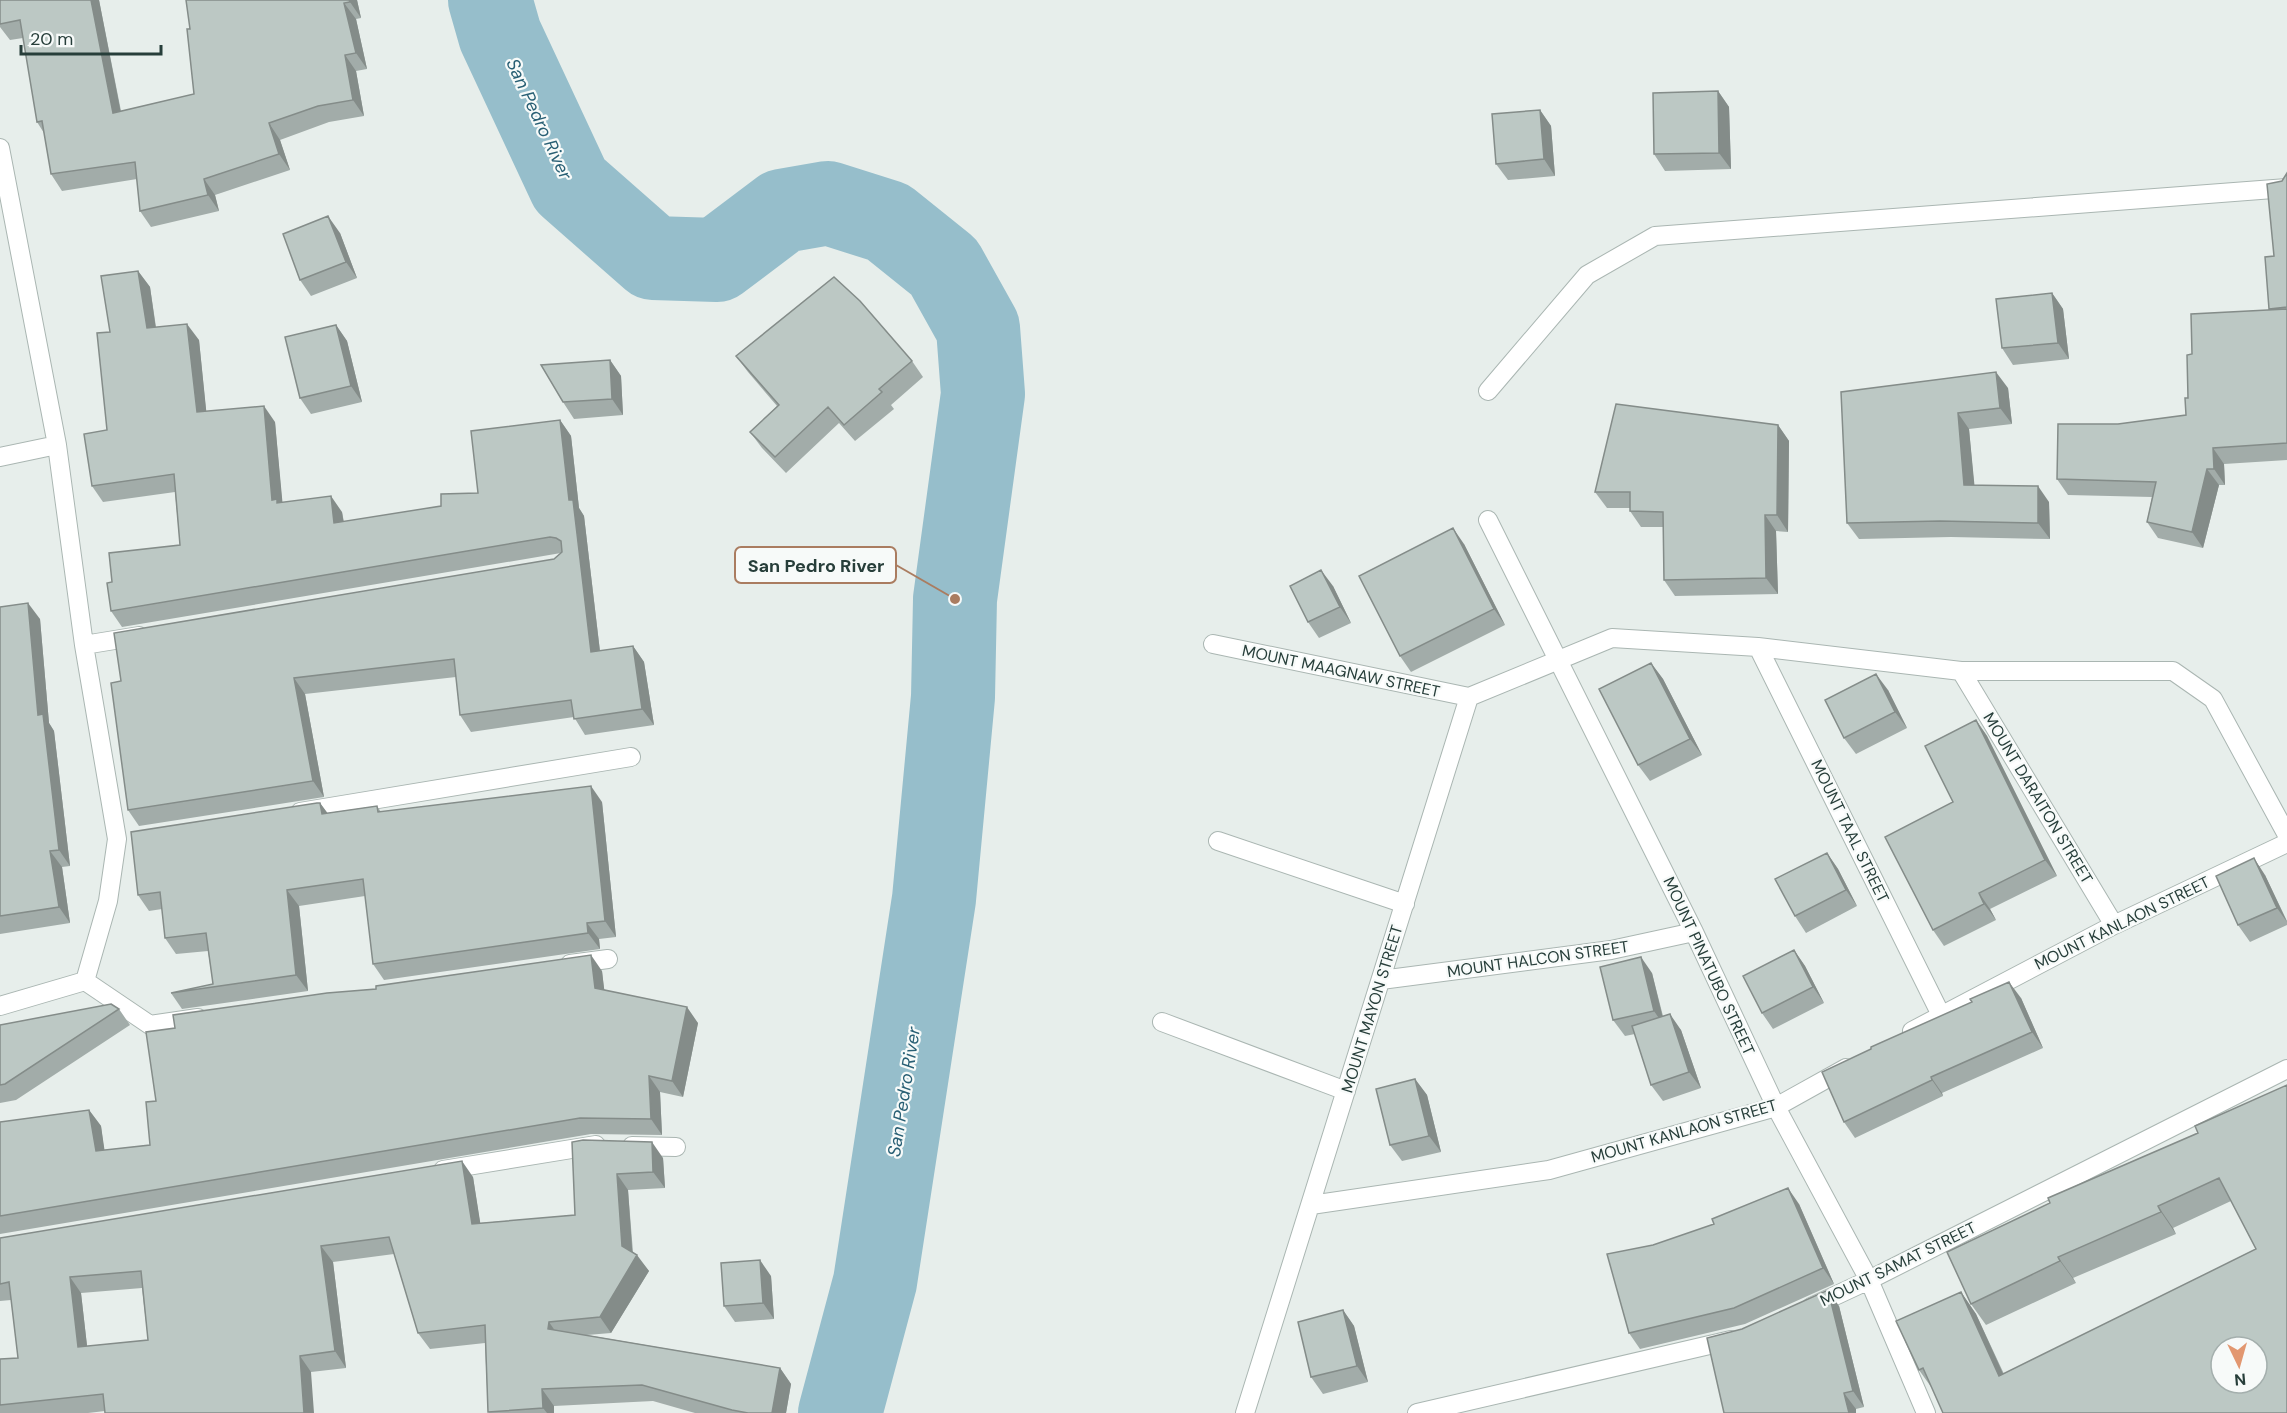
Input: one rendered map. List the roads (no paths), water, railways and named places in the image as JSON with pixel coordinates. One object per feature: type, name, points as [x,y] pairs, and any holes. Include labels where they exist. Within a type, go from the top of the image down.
[{"type":"street","points":[[0,148],[57,445],[84,645],[117,839],[108,901],[85,981]]},
{"type":"street","points":[[1488,391],[1587,275],[1655,236],[2287,188]]},
{"type":"street","points":[[0,457],[57,445]]},
{"type":"street","name":"MOUNT PINATUBO STREET","points":[[1488,520],[1694,932],[1776,1107],[1869,1280],[1926,1413]]},
{"type":"street","points":[[84,645],[154,633]]},
{"type":"street","points":[[1469,698],[1612,638],[1758,647],[1961,671],[2172,671],[2213,699],[2287,835]]},
{"type":"street","name":"MOUNT MAAGNAW STREET","points":[[1213,644],[1469,698]]},
{"type":"street","name":"MOUNT TAAL STREET","points":[[1758,647],[1941,1015]]},
{"type":"street","name":"MOUNT DARAITON STREET","points":[[1961,671],[2114,925]]},
{"type":"street","name":"MOUNT MAYON STREET","points":[[1245,1413],[1469,698]]},
{"type":"street","points":[[279,815],[631,757]]},
{"type":"street","points":[[117,839],[140,837]]},
{"type":"street","points":[[1218,840],[1405,904]]},
{"type":"street","name":"MOUNT KANLAON STREET","points":[[1900,1038],[2114,925],[2287,843]]},
{"type":"street","name":"MOUNT HALCON STREET","points":[[1380,980],[1611,950],[1694,932]]},
{"type":"street","points":[[549,967],[608,959]]},
{"type":"street","points":[[0,1006],[85,981]]},
{"type":"street","points":[[85,981],[150,1025],[220,1015]]},
{"type":"street","points":[[1162,1022],[1346,1091]]},
{"type":"street","name":"MOUNT KANLAON STREET","points":[[1311,1205],[1549,1170],[1776,1107],[1858,1061]]},
{"type":"street","name":"MOUNT SAMAT STREET","points":[[1793,1315],[1869,1280],[2287,1069]]},
{"type":"street","points":[[430,1173],[593,1145],[676,1147]]},
{"type":"street","points":[[1417,1413],[1749,1335]]},
{"type":"waterway","name":"San Pedro River","points":[[490,0],[500,35],[570,185],[653,258],[717,260],[782,211],[828,203],[888,222],[944,267],[978,328],[983,394],[955,599],[953,697],[934,899],[875,1282],[840,1413]]},
{"type":"place","name":"San Pedro River","points":[[955,599]]}]
